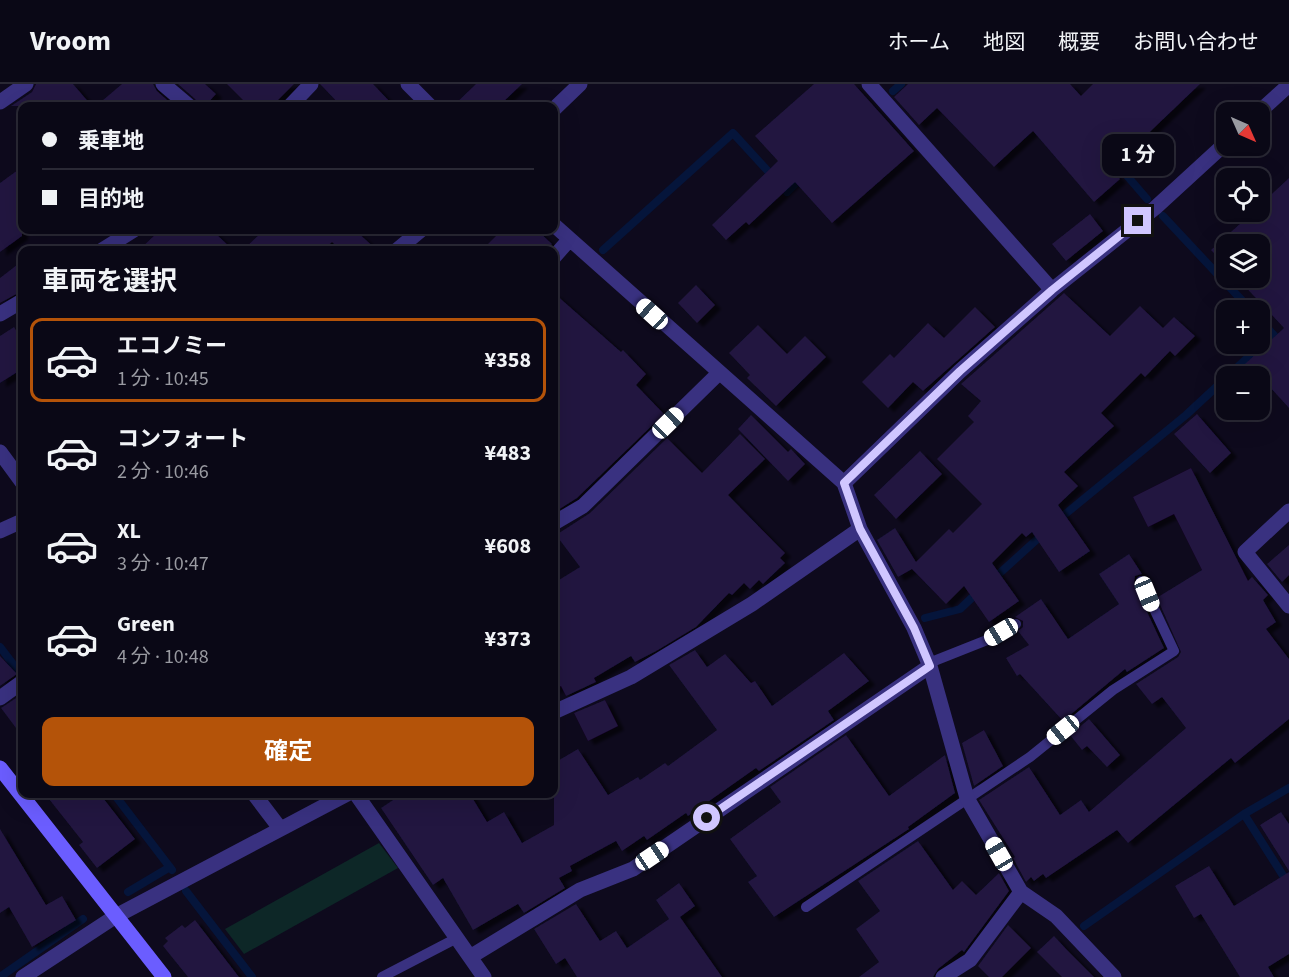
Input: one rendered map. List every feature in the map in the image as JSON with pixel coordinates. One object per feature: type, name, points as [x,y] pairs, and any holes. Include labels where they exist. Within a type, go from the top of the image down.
[{"type":"street","points":[[0,102],[26,84]]},
{"type":"street","points":[[163,84],[184,102]]},
{"type":"street","points":[[294,102],[311,84]]},
{"type":"street","points":[[408,84],[426,102]]},
{"type":"street","points":[[558,105],[580,84]]},
{"type":"street","points":[[869,84],[1052,290]]},
{"type":"street","points":[[1270,102],[1289,85]]},
{"type":"street","points":[[844,483],[960,371],[1052,290],[1155,208],[1216,152]]},
{"type":"street","points":[[558,229],[844,483],[860,529],[914,628],[930,665],[967,798],[1021,892],[1056,916],[1114,977]]},
{"type":"street","points":[[108,246],[128,234]]},
{"type":"street","points":[[402,246],[416,234]]},
{"type":"street","points":[[558,252],[569,240]]},
{"type":"street","points":[[0,314],[18,303]]},
{"type":"street","points":[[558,521],[583,506],[719,373]]},
{"type":"street","points":[[0,452],[18,477]]},
{"type":"street","points":[[1289,511],[1245,552],[1289,606]]},
{"type":"street","points":[[0,531],[18,523]]},
{"type":"street","points":[[558,710],[631,677],[752,604],[860,529]]},
{"type":"street","points":[[470,957],[580,890],[633,869],[930,665]]},
{"type":"street","points":[[0,698],[18,685]]},
{"type":"street","points":[[0,768],[18,791]]},
{"type":"street","points":[[24,798],[164,977]]},
{"type":"street","points":[[257,798],[279,827]]},
{"type":"street","points":[[23,977],[116,916],[279,827],[338,798]]},
{"type":"street","points":[[359,798],[484,977]]},
{"type":"street","points":[[942,977],[970,960],[1021,892]]},
{"type":"lane","points":[[806,907],[1030,757],[1113,690],[1174,651],[1141,581]]},
{"type":"lane","points":[[930,665],[987,640],[1016,624]]},
{"type":"lane","points":[[382,977],[457,938]]},
{"type":"green space","points":[[379,843],[398,868],[244,954],[225,929]]},
{"type":"building","points":[[36,84],[73,84],[89,102],[18,102],[18,106],[11,106],[32,92]]},
{"type":"building","points":[[122,84],[153,84],[169,102],[101,102]]},
{"type":"building","points":[[178,84],[205,84],[216,94],[209,102],[197,102]]},
{"type":"building","points":[[227,84],[294,84],[276,102],[245,102]]},
{"type":"building","points":[[320,84],[373,84],[390,102],[337,102]]},
{"type":"building","points":[[476,84],[522,84],[503,102],[457,102]]},
{"type":"building","points":[[814,84],[854,84],[914,151],[832,223],[795,182],[749,225],[746,222],[726,240],[712,225],[778,161],[755,136]]},
{"type":"building","points":[[908,84],[1070,84],[1081,96],[1093,84],[1200,84],[1111,169],[1120,179],[1094,202],[1033,131],[994,167],[937,108],[919,125],[894,97]]},
{"type":"building","points":[[18,170],[18,234],[22,236],[0,252],[0,183]]},
{"type":"building","points":[[1289,178],[1289,408],[1270,387],[1270,366],[1243,366],[1256,354],[1270,354],[1270,341],[1284,328],[1270,313],[1270,300],[1258,300],[1246,288],[1270,288],[1270,234],[1229,234],[1242,222],[1270,222],[1270,196]]},
{"type":"building","points":[[1090,214],[1103,231],[1066,261],[1052,244]]},
{"type":"building","points":[[156,234],[216,234],[229,246],[143,246]]},
{"type":"building","points":[[260,234],[359,234],[373,246],[336,246],[332,242],[328,246],[247,246]]},
{"type":"building","points":[[498,234],[541,234],[552,244],[550,246],[486,246]]},
{"type":"building","points":[[1216,245],[1216,255],[1211,250]]},
{"type":"building","points":[[18,264],[18,293],[0,303],[0,278]]},
{"type":"building","points":[[696,285],[715,305],[697,323],[678,303]]},
{"type":"building","points":[[1064,293],[1110,336],[1140,306],[1163,328],[1174,317],[1195,336],[1175,356],[1170,351],[1145,377],[1141,373],[1101,413],[1114,426],[1064,472],[1078,486],[1058,505],[1090,551],[1059,572],[1032,532],[1026,537],[1022,533],[992,563],[1019,601],[989,622],[964,586],[946,604],[912,569],[898,577],[877,540],[895,528],[916,562],[949,529],[953,533],[982,504],[937,459],[974,422],[968,416],[981,401],[961,384]]},
{"type":"building","points":[[558,297],[621,352],[623,350],[646,374],[636,385],[664,414],[577,498],[558,510]]},
{"type":"building","points":[[975,307],[995,327],[923,391],[913,382],[888,408],[862,382],[890,354],[894,358],[928,323],[944,338]]},
{"type":"building","points":[[758,325],[787,354],[805,336],[826,357],[776,406],[747,378],[750,375],[729,353]]},
{"type":"building","points":[[14,327],[18,334],[18,372],[0,383],[0,336]]},
{"type":"building","points":[[1197,414],[1231,453],[1210,473],[1174,434]]},
{"type":"building","points":[[751,415],[788,452],[791,449],[805,464],[788,481],[738,429]]},
{"type":"building","points":[[740,434],[765,459],[728,495],[785,553],[780,558],[785,563],[763,584],[759,580],[750,589],[744,583],[732,595],[729,593],[696,627],[635,662],[631,656],[594,678],[596,682],[566,696],[561,686],[558,688],[558,581],[580,567],[558,538],[558,534],[590,513],[667,438],[702,473]]},
{"type":"building","points":[[920,451],[942,474],[896,519],[874,495]]},
{"type":"building","points":[[1191,468],[1248,581],[1252,577],[1268,595],[1263,600],[1276,622],[1266,629],[1289,659],[1289,719],[1235,763],[1231,758],[1128,843],[1117,830],[1046,878],[1043,874],[1034,881],[1031,877],[1026,882],[1013,858],[1015,857],[979,800],[1029,767],[1060,815],[1081,800],[1089,812],[1186,728],[1162,697],[1152,704],[1136,684],[1178,657],[1181,652],[1154,591],[1158,597],[1202,570],[1174,514],[1148,527],[1133,497]]},
{"type":"building","points":[[1289,545],[1289,575],[1282,582],[1267,564]]},
{"type":"building","points":[[1129,554],[1142,574],[1135,576],[1134,584],[1164,648],[1127,672],[1125,669],[1063,721],[1020,674],[1017,676],[1006,658],[1029,645],[1018,631],[1023,627],[1023,621],[1015,617],[1041,599],[1068,639],[1119,604],[1099,574]]},
{"type":"building","points":[[695,650],[707,667],[725,654],[751,683],[755,681],[772,706],[844,653],[869,681],[828,711],[834,720],[759,771],[756,768],[688,816],[686,813],[647,840],[644,836],[622,851],[616,841],[570,866],[572,871],[559,878],[565,888],[524,913],[518,904],[473,930],[443,878],[433,885],[381,808],[396,798],[472,798],[487,822],[504,812],[522,843],[554,825],[554,798],[558,798],[558,761],[578,749],[608,795],[638,777],[640,780],[665,763],[668,766],[717,730],[669,665]]},
{"type":"building","points":[[0,656],[17,674],[0,686]]},
{"type":"building","points":[[18,697],[18,731],[1,708]]},
{"type":"building","points":[[605,700],[618,726],[588,741],[574,713]]},
{"type":"building","points":[[1089,719],[1120,755],[1107,767],[1087,746],[1082,750],[1070,735]]},
{"type":"building","points":[[984,730],[1003,766],[974,786],[962,743]]},
{"type":"building","points":[[846,735],[889,796],[945,755],[955,793],[908,827],[909,829],[774,917],[748,882],[757,876],[730,839],[781,802],[770,787]]},
{"type":"building","points":[[48,798],[103,798],[135,839],[97,868],[79,845],[83,842]]},
{"type":"building","points":[[1281,812],[1289,824],[1289,871],[1260,825]]},
{"type":"building","points":[[0,829],[46,905],[62,896],[76,920],[32,947],[9,907],[0,913]]},
{"type":"building","points":[[918,841],[953,890],[962,881],[976,895],[999,873],[1009,891],[964,952],[962,950],[938,969],[933,977],[859,977],[879,962],[856,929],[880,911],[858,881]]},
{"type":"building","points":[[1209,866],[1234,906],[1289,872],[1289,954],[1268,967],[1274,977],[1240,977],[1201,914],[1194,918],[1175,886]]},
{"type":"building","points":[[679,883],[695,906],[680,917],[722,977],[577,977],[565,958],[556,964],[534,929],[576,904],[600,941],[616,931],[627,948],[669,919],[656,900]]},
{"type":"building","points":[[195,920],[239,977],[188,977],[163,946],[168,941],[165,938],[182,925],[185,928]]},
{"type":"building","points":[[1008,925],[1031,948],[1002,977],[989,977],[978,966]]},
{"type":"building","points":[[1054,936],[1094,977],[1062,977],[1037,952]]},
{"type":"waterway","points":[[893,91],[901,84]]},
{"type":"waterway","points":[[603,250],[733,133],[787,192],[803,176]]},
{"type":"waterway","points":[[1110,156],[1147,199]]},
{"type":"waterway","points":[[1163,216],[1242,300]]},
{"type":"waterway","points":[[1270,331],[1289,352]]},
{"type":"waterway","points":[[1239,366],[1273,334]]},
{"type":"waterway","points":[[1058,520],[1186,415],[1216,387]]},
{"type":"waterway","points":[[991,581],[1044,533]]},
{"type":"waterway","points":[[925,618],[960,609],[979,591]]},
{"type":"waterway","points":[[0,647],[18,671]]},
{"type":"waterway","points":[[1289,788],[1244,814],[1289,885]]},
{"type":"waterway","points":[[117,798],[172,870]]},
{"type":"waterway","points":[[1084,926],[1244,814]]},
{"type":"waterway","points":[[128,892],[170,867]]},
{"type":"waterway","points":[[186,891],[252,977]]},
{"type":"waterway","points":[[0,977],[83,919]]},
{"type":"route","points":[[707,818],[930,666],[914,628],[860,529],[844,483],[960,371],[1052,290],[1138,221]]}]
